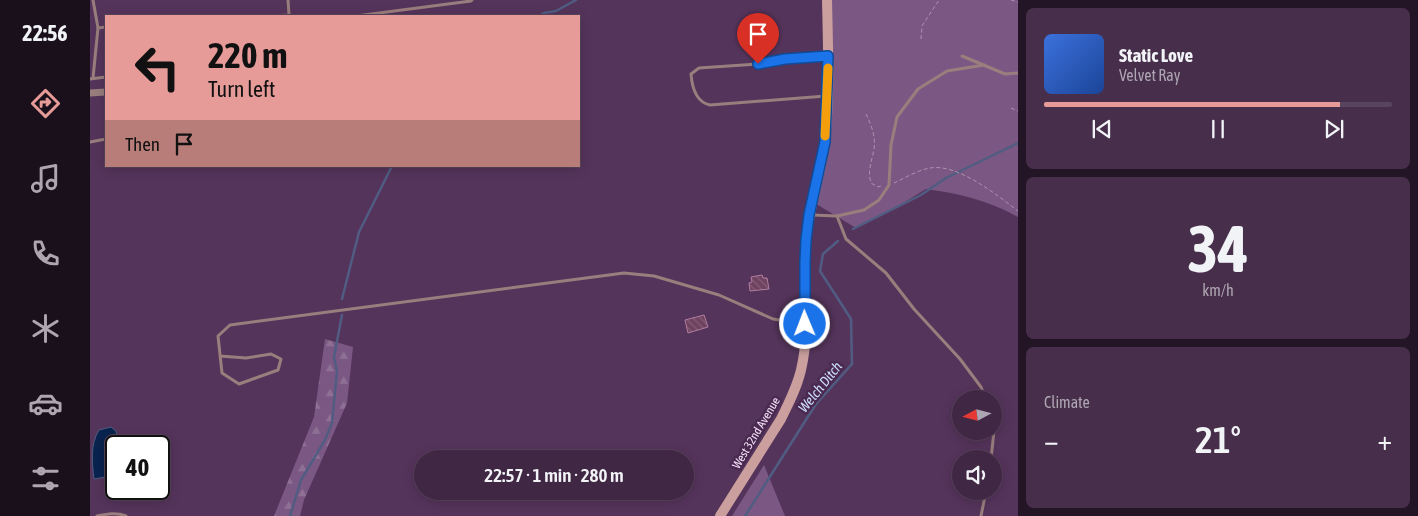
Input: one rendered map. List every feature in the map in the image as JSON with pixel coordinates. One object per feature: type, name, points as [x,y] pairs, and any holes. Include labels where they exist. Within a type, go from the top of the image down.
[{"type":"street","name":"West 32nd Avenue","points":[[720,516],[788,406],[801,370],[805,344],[805,262],[809,215],[825,142],[828,96],[828,0]]},
{"type":"street","points":[[90,93],[105,92]]},
{"type":"lane","points":[[93,0],[98,28],[92,78],[105,78]]},
{"type":"lane","points":[[288,0],[289,15]]},
{"type":"lane","points":[[364,15],[472,0]]},
{"type":"lane","points":[[98,28],[105,27]]},
{"type":"lane","points":[[828,56],[785,59],[738,66],[699,68],[691,74],[697,97],[703,104],[828,96]]},
{"type":"lane","points":[[962,56],[1005,74],[1018,73]]},
{"type":"lane","points":[[809,215],[837,216],[864,210],[879,200],[888,185],[891,145],[897,117],[918,89],[946,71],[984,65]]},
{"type":"lane","points":[[90,142],[105,139]]},
{"type":"lane","points":[[837,216],[846,239],[886,273],[914,308],[960,359],[983,390]]},
{"type":"lane","points":[[220,356],[246,358],[271,354],[281,359],[278,370],[239,384],[222,373],[220,356],[218,336],[230,325],[624,273],[654,276],[719,294],[773,319],[805,324]]},
{"type":"lane","points":[[981,516],[984,500]]},
{"type":"lane","points":[[99,516],[120,514],[126,516]]},
{"type":"path","points":[[922,39],[922,26],[939,0]]},
{"type":"path","points":[[1011,0],[1018,2]]},
{"type":"path","points":[[1011,108],[1018,111]]},
{"type":"path","points":[[866,114],[870,123],[874,146],[868,174],[871,183],[878,187],[888,185],[928,168],[940,167],[962,175],[1018,211]]},
{"type":"green space","points":[[829,0],[1018,0],[1018,217],[974,198],[926,189],[890,211],[856,228],[813,202],[819,163]]},
{"type":"green space","points":[[325,339],[353,347],[347,403],[304,500],[300,516],[274,516],[314,417]]},
{"type":"green space","points":[[764,465],[785,516],[732,516]]},
{"type":"water","points":[[111,427],[116,431],[117,435],[105,435],[105,477],[94,479],[93,448],[99,430]]},
{"type":"building","points":[[762,275],[763,278],[767,278],[769,289],[750,291],[749,283],[752,282],[751,277]]},
{"type":"building","points":[[704,315],[708,327],[688,333],[685,320]]},
{"type":"waterway","points":[[541,15],[556,11],[576,0]]},
{"type":"waterway","name":"Welch Ditch","points":[[853,229],[921,195],[946,178],[1018,143]]},
{"type":"waterway","points":[[342,299],[359,232],[392,167]]},
{"type":"waterway","name":"Welch Ditch","points":[[745,516],[816,404],[852,364],[851,319],[820,271],[823,254],[838,241]]},
{"type":"waterway","points":[[290,516],[301,480],[325,440],[332,423],[337,371],[334,357],[342,315]]},
{"type":"slow traffic","points":[[825,136],[828,68]]},
{"type":"route","points":[[758,64],[785,59],[828,56],[825,142],[809,215],[806,240],[805,324]]}]
